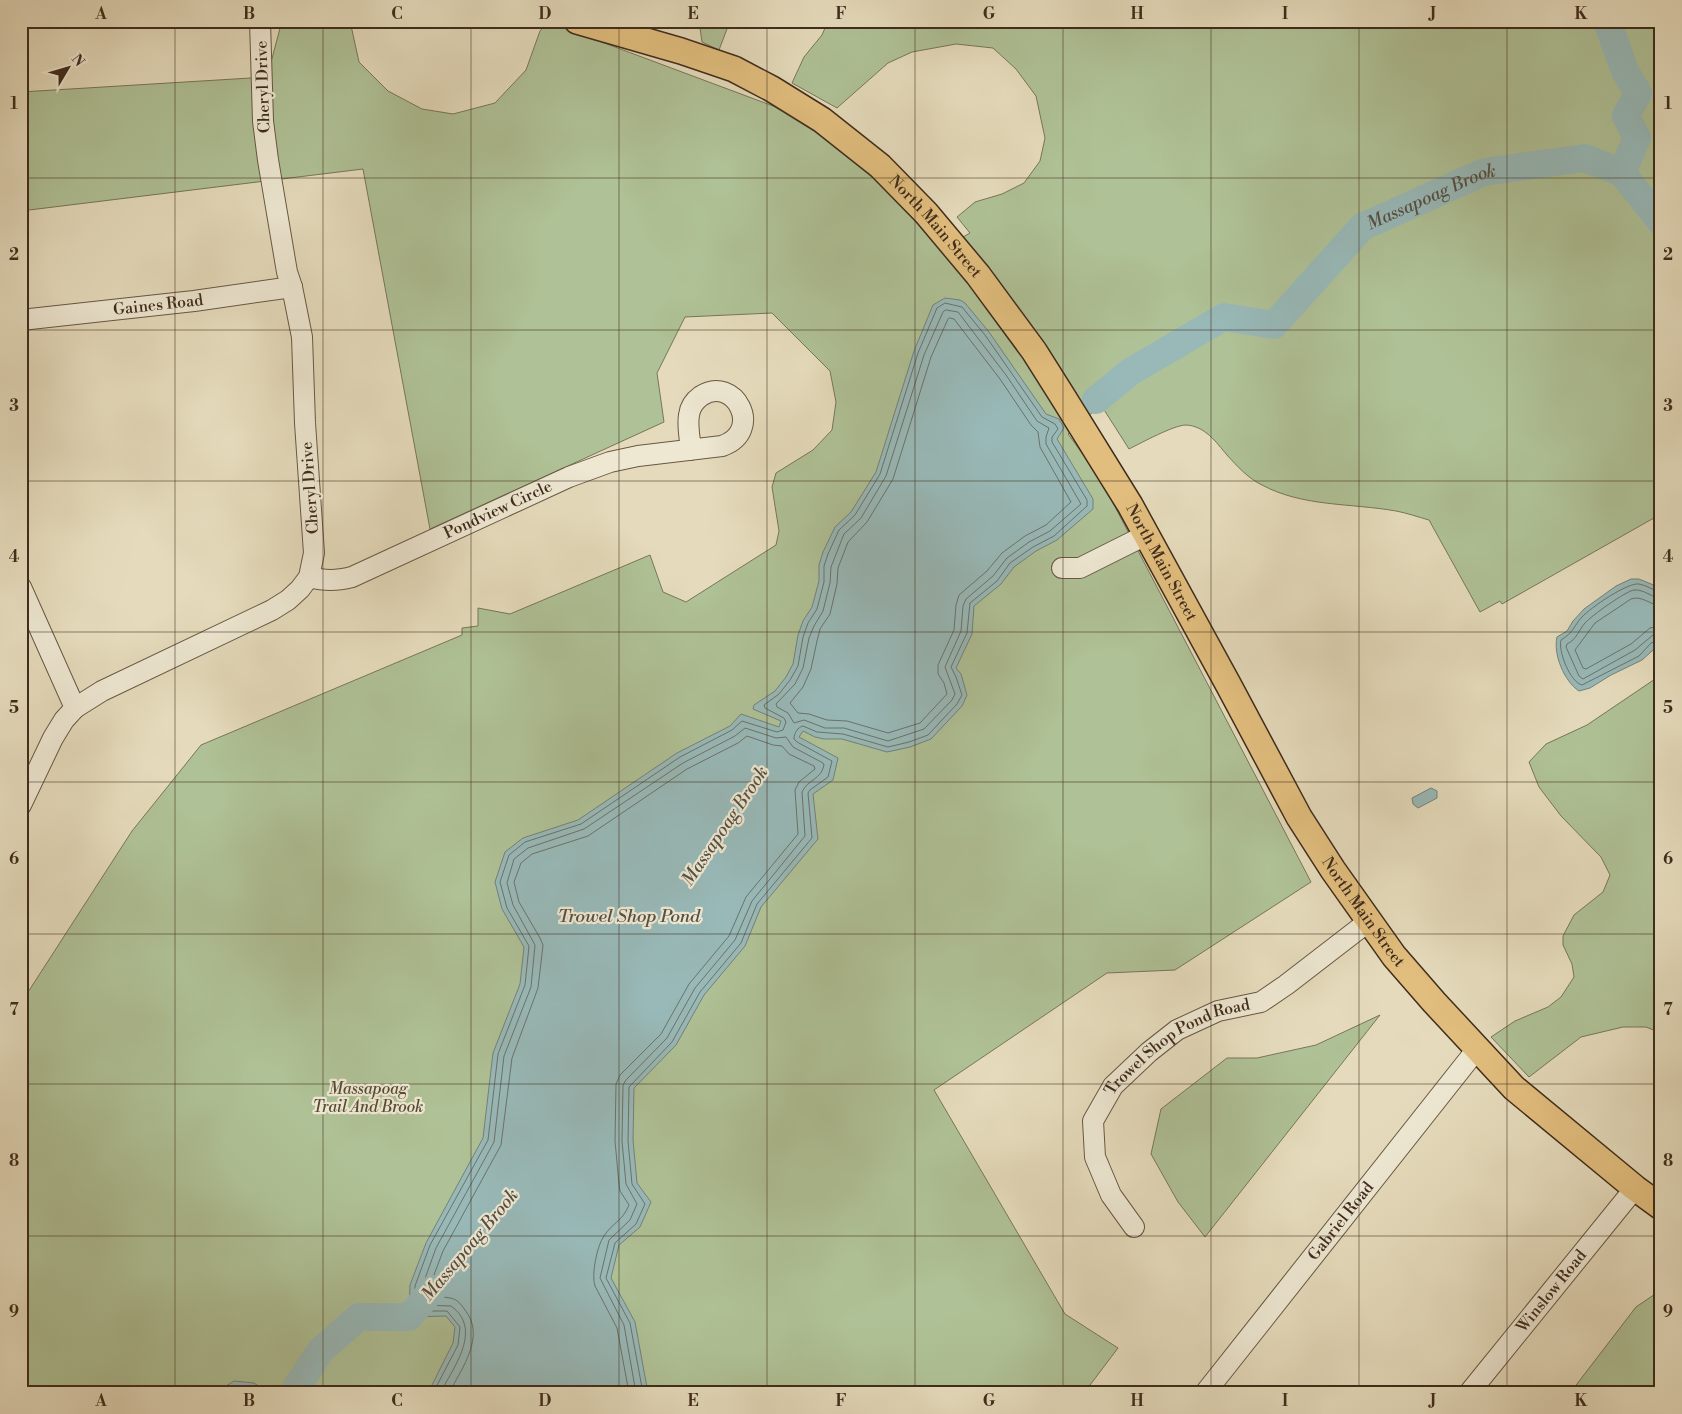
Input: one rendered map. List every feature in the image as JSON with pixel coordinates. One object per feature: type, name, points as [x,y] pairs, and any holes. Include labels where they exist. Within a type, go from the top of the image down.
[{"type":"main road","name":"North Main Street","points":[[577,21],[681,51],[734,69],[772,89],[822,120],[880,166],[938,227],[978,275],[1034,351],[1130,505],[1299,817],[1394,956],[1514,1088],[1635,1188],[1661,1207]]},
{"type":"street","name":"Cheryl Drive","points":[[21,805],[53,738],[64,720],[75,708],[102,690],[272,610],[288,600],[309,577],[314,553],[305,423],[302,336],[287,272],[268,160],[263,121],[260,21]]},
{"type":"street","name":"Gaines Road","points":[[21,320],[194,301],[292,287]]},
{"type":"street","name":"Pondview Circle","points":[[309,577],[323,580],[338,580],[352,577],[590,469],[638,456],[691,450]]},
{"type":"street","points":[[1062,568],[1080,568],[1146,535]]},
{"type":"street","points":[[21,587],[75,708]]},
{"type":"street","name":"Trowel Shop Pond Road","points":[[1134,1227],[1111,1195],[1095,1157],[1093,1121],[1114,1086],[1148,1052],[1176,1030],[1218,1011],[1260,1002],[1286,985],[1369,920]]},
{"type":"street","name":"Gabriel Road","points":[[1205,1393],[1477,1049]]},
{"type":"street","name":"Winslow Road","points":[[1469,1393],[1635,1188]]},
{"type":"green space","name":"Massapoag Trail And Brook","points":[[282,21],[350,21],[359,62],[388,91],[422,109],[453,114],[495,103],[526,70],[540,31],[548,22],[816,122],[944,248],[970,233],[957,217],[975,202],[1002,194],[1024,183],[1040,161],[1045,138],[1036,96],[1016,69],[993,48],[956,44],[912,52],[888,63],[837,108],[792,83],[804,57],[822,35],[828,21],[1661,21],[1661,514],[1502,604],[1500,601],[1480,612],[1429,520],[1379,508],[1311,501],[1278,492],[1248,476],[1210,436],[1193,426],[1186,425],[1174,428],[1129,449],[1101,405],[1068,434],[1099,476],[1311,882],[1175,970],[1107,973],[934,1090],[1065,1314],[1118,1348],[1084,1393],[21,1393],[21,1003],[132,831],[201,745],[462,635],[462,628],[478,626],[478,608],[510,614],[650,555],[663,592],[686,602],[776,545],[779,531],[772,487],[776,473],[813,450],[832,430],[836,402],[830,371],[772,313],[685,317],[657,373],[664,422],[430,529],[363,169],[21,211],[21,92],[267,77]]},
{"type":"green space","points":[[699,21],[730,21],[719,50],[702,42]]},
{"type":"green space","points":[[1661,675],[1661,1033],[1646,1027],[1623,1027],[1581,1037],[1529,1077],[1491,1037],[1515,1021],[1548,1007],[1561,997],[1574,977],[1572,964],[1563,945],[1563,936],[1574,915],[1603,892],[1610,875],[1601,857],[1561,816],[1539,787],[1529,762],[1546,744],[1587,725]]},
{"type":"green space","points":[[1380,1015],[1205,1237],[1178,1202],[1151,1154],[1161,1109],[1227,1058],[1257,1058],[1316,1045]]},
{"type":"green space","points":[[1661,1290],[1661,1393],[1570,1393],[1636,1307]]},
{"type":"water","name":"Trowel Shop Pond","points":[[945,298],[960,300],[965,303],[989,332],[1046,414],[1059,419],[1064,428],[1057,439],[1093,499],[1093,509],[1057,540],[1036,551],[1014,567],[1001,584],[974,606],[972,634],[956,668],[961,674],[967,695],[962,706],[931,739],[910,747],[887,752],[842,739],[815,737],[803,731],[799,737],[838,758],[833,780],[813,794],[818,839],[761,907],[745,946],[704,995],[676,1045],[634,1088],[633,1140],[637,1183],[651,1202],[640,1227],[619,1245],[611,1278],[635,1322],[648,1393],[428,1393],[453,1343],[455,1327],[446,1316],[409,1317],[410,1285],[426,1243],[483,1138],[493,1053],[520,984],[524,947],[502,909],[495,882],[505,852],[523,838],[578,820],[677,753],[730,726],[741,714],[779,727],[781,721],[753,709],[754,705],[775,691],[793,664],[798,635],[803,621],[812,607],[819,581],[819,565],[823,552],[835,527],[851,512],[876,472],[914,351],[933,305]]},
{"type":"water","points":[[1631,579],[1639,579],[1661,588],[1661,643],[1642,660],[1590,688],[1579,691],[1569,681],[1561,667],[1556,644],[1557,637],[1567,631],[1584,609],[1616,586]]},
{"type":"water","points":[[1431,788],[1437,791],[1437,798],[1418,808],[1413,804],[1412,798]]},
{"type":"water","points":[[234,1381],[254,1383],[269,1393],[215,1393]]},
{"type":"waterway","points":[[1607,21],[1625,71],[1638,93],[1626,116],[1637,138],[1622,173]]},
{"type":"waterway","name":"Massapoag Brook","points":[[1096,400],[1130,372],[1224,317],[1274,325],[1362,227],[1484,172],[1585,158],[1622,173],[1661,222]]},
{"type":"waterway","name":"Massapoag Brook","points":[[293,1393],[321,1350],[359,1317],[409,1317],[433,1289]]}]
